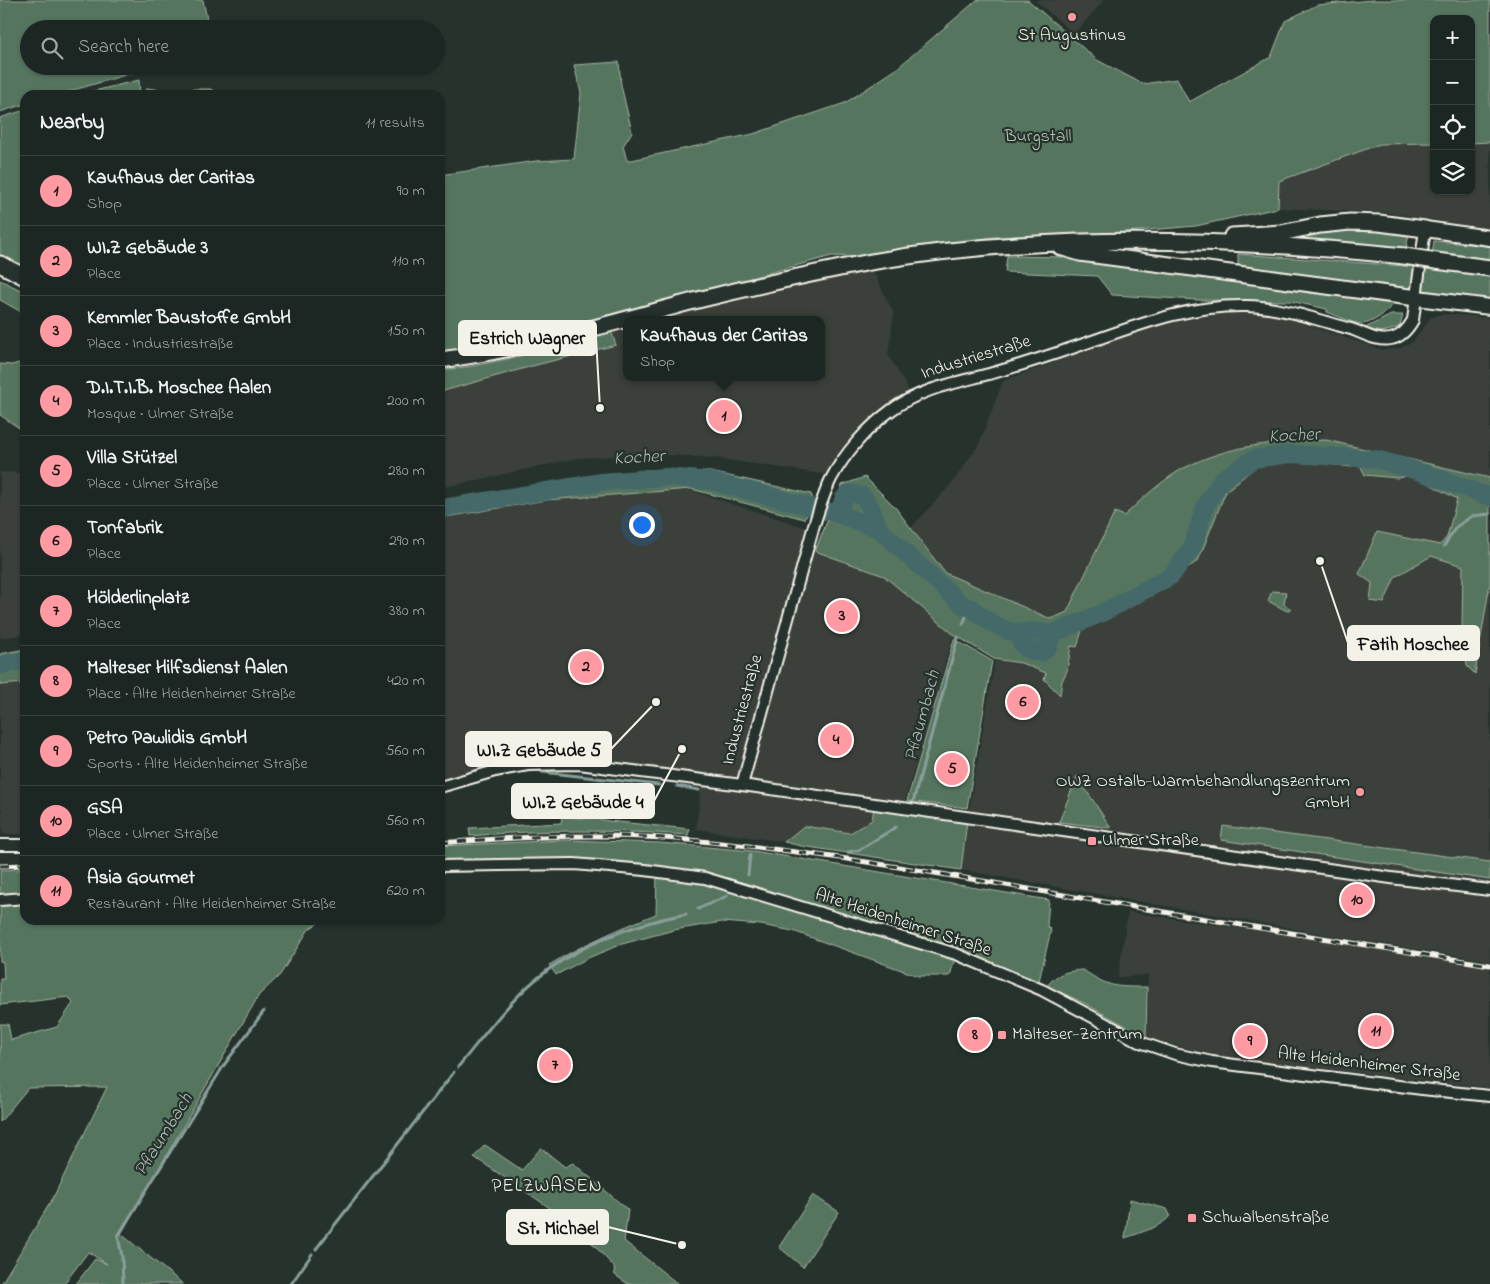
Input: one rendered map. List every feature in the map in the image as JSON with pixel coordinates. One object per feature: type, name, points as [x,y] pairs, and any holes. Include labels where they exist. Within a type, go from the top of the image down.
[{"type":"highway","points":[[640,316],[781,280],[870,262],[940,251],[1047,243],[1169,241],[1281,233],[1320,225],[1350,222],[1379,223],[1425,229]]},
{"type":"highway","points":[[1169,241],[1365,252],[1490,268]]},
{"type":"highway","points":[[1047,243],[1080,253],[1417,298]]},
{"type":"highway","points":[[0,264],[20,274]]},
{"type":"highway","points":[[445,359],[504,350],[623,320]]},
{"type":"main road","points":[[1425,229],[1490,238]]},
{"type":"main road","points":[[1417,298],[1490,307]]},
{"type":"street","name":"Industriestraße","points":[[742,785],[822,501],[831,479],[847,455],[864,434],[890,410],[914,396],[941,385],[1054,354],[1140,324],[1208,308],[1248,306],[1286,312],[1383,340],[1391,339],[1399,336],[1409,327],[1413,320],[1425,229]]},
{"type":"street","points":[[445,786],[495,771],[528,765],[580,764],[742,785],[1391,878],[1490,890]]},
{"type":"street","points":[[0,845],[20,845]]},
{"type":"street","name":"Alte Heidenheimer Straße","points":[[445,866],[574,864],[645,870],[705,878],[956,954],[1042,990],[1140,1042],[1175,1054],[1231,1064],[1490,1096]]},
{"type":"street","points":[[0,900],[20,898]]},
{"type":"shaded area","name":"St Augustinus","points":[[1035,0],[1104,0],[1074,34]]},
{"type":"shaded area","points":[[1490,142],[1490,229],[1389,213],[1278,208],[1279,181],[1380,144],[1430,143],[1430,195],[1475,195],[1475,143]]},
{"type":"shaded area","points":[[865,271],[874,273],[894,314],[888,354],[911,394],[829,475],[715,458],[653,454],[578,458],[445,487],[445,391],[616,345],[611,331],[623,328],[623,381],[825,381],[825,316],[671,316]]},
{"type":"shaded area","points":[[1248,310],[1280,316],[1383,350],[1400,348],[1413,342],[1430,318],[1438,315],[1452,314],[1490,318],[1490,961],[1334,936],[961,870],[967,821],[995,661],[953,635],[904,804],[849,833],[804,826],[784,842],[696,829],[701,787],[614,774],[543,768],[498,774],[445,790],[445,518],[469,510],[583,497],[686,489],[878,551],[911,528],[953,482],[979,444],[1003,381],[1148,328],[1213,314]]},
{"type":"shaded area","points":[[0,472],[20,473],[20,635],[0,638]]},
{"type":"shaded area","points":[[20,682],[20,834],[2,834],[2,808],[0,807],[0,684]]},
{"type":"shaded area","points":[[1128,912],[1490,968],[1490,1088],[1213,1056],[1146,1037],[1148,975],[1118,977]]},
{"type":"green space","points":[[0,0],[203,0],[207,20],[20,20],[20,75],[125,75],[74,90],[20,90],[20,106],[0,112]]},
{"type":"green space","name":"Burgstall","points":[[977,0],[1028,0],[1097,60],[1143,84],[1177,79],[1189,102],[1271,57],[1285,21],[1317,5],[1372,0],[1490,0],[1490,142],[1475,143],[1475,15],[1430,15],[1430,143],[1380,144],[1279,181],[1278,208],[1196,226],[1114,233],[994,237],[859,257],[832,256],[520,340],[445,352],[445,174],[536,161],[574,159],[581,93],[574,65],[619,62],[621,85],[632,132],[623,146],[627,161],[753,134],[845,103],[895,70]]},
{"type":"green space","points":[[139,80],[140,90],[98,90]]},
{"type":"green space","points":[[192,89],[212,90],[192,90]]},
{"type":"green space","points":[[20,112],[20,266],[0,255],[0,118]]},
{"type":"green space","points":[[1355,229],[1409,233],[1406,249],[1287,239],[1323,231]]},
{"type":"green space","points":[[1434,241],[1490,246],[1490,301],[1435,293],[1374,288],[1238,269],[1238,254],[1430,269]]},
{"type":"green space","points":[[1007,256],[1068,257],[1317,294],[1318,292],[1393,303],[1379,317],[1361,324],[1327,312],[1327,309],[1290,301],[1197,300],[1112,295],[1097,276],[1005,272]]},
{"type":"green space","points":[[0,280],[20,290],[20,311],[0,300]]},
{"type":"green space","points":[[1391,315],[1403,315],[1400,326],[1383,332],[1365,328]]},
{"type":"green space","points":[[611,331],[616,345],[445,391],[445,370],[483,364],[548,349]]},
{"type":"green space","points":[[20,363],[20,429],[0,415],[0,364],[12,365]]},
{"type":"green space","points":[[1326,440],[1490,478],[1490,583],[1475,674],[1467,666],[1462,628],[1463,566],[1431,556],[1395,577],[1384,603],[1370,601],[1372,583],[1359,574],[1377,532],[1440,545],[1447,537],[1457,499],[1413,475],[1397,478],[1365,475],[1355,455],[1352,467],[1268,457],[1226,491],[1198,561],[1109,617],[1083,627],[1077,647],[1071,646],[1067,671],[1062,681],[1060,695],[1044,679],[1046,673],[1021,663],[994,659],[952,633],[884,576],[815,551],[842,485],[865,477],[895,507],[945,573],[1051,619],[1067,612],[1115,512],[1124,516],[1168,478],[1184,468],[1219,454],[1271,443]]},
{"type":"green space","points":[[646,470],[711,472],[811,494],[813,499],[804,519],[691,489],[547,500],[445,517],[445,502],[549,483]]},
{"type":"green space","points":[[1272,591],[1286,592],[1284,604],[1291,609],[1287,611],[1268,601]]},
{"type":"green space","points":[[954,639],[992,661],[967,808],[907,801]]},
{"type":"green space","points":[[20,650],[20,683],[0,685],[0,654]]},
{"type":"green space","points":[[1077,776],[1111,828],[1059,822]]},
{"type":"green space","points":[[874,808],[967,821],[961,870],[784,842],[804,826],[850,833],[872,820]]},
{"type":"green space","points":[[562,817],[600,819],[690,829],[688,835],[579,831],[470,836],[469,828],[561,823]]},
{"type":"green space","points":[[1223,826],[1490,862],[1490,880],[1221,840]]},
{"type":"green space","points":[[564,840],[660,843],[753,851],[1049,900],[1047,926],[1051,930],[1038,985],[956,954],[950,976],[918,976],[793,931],[761,925],[722,922],[674,930],[622,944],[588,958],[556,975],[549,965],[562,957],[615,931],[656,914],[657,874],[574,864],[445,864],[445,846]]},
{"type":"green space","points":[[20,869],[20,925],[315,925],[309,929],[280,975],[259,995],[121,1234],[183,1284],[76,1284],[95,1259],[107,1264],[88,1252],[64,1284],[1,1284],[53,1198],[107,1087],[28,1088],[0,1122],[0,1024],[8,1024],[11,1040],[57,1027],[73,1003],[69,997],[0,1005],[0,979],[4,979],[3,962],[0,961],[0,870]]},
{"type":"green space","points":[[1083,970],[1100,980],[1114,985],[1147,987],[1146,1037],[1084,1003],[1047,986],[1055,978],[1063,974]]},
{"type":"green space","points":[[485,1145],[522,1170],[541,1148],[565,1167],[573,1163],[628,1210],[624,1241],[678,1284],[628,1284],[615,1275],[614,1267],[593,1244],[547,1206],[474,1157]]},
{"type":"green space","points":[[813,1195],[839,1212],[803,1267],[779,1247]]},
{"type":"green space","points":[[1130,1199],[1167,1209],[1170,1215],[1162,1223],[1125,1238]]},
{"type":"waterway","name":"Kocher","points":[[445,509],[601,482],[666,477],[711,481],[838,514],[879,529],[965,607],[970,607],[988,621],[1009,631],[1019,633],[1033,631],[1052,634],[1100,614],[1171,576],[1192,548],[1205,506],[1222,479],[1254,459],[1290,454],[1376,459],[1418,471],[1490,497]]},
{"type":"waterway","name":"Kocher","points":[[838,514],[844,498],[849,493],[863,496],[872,510],[879,529]]},
{"type":"waterway","points":[[1444,546],[1456,527],[1472,516],[1490,514]]},
{"type":"waterway","name":"Pflaumbach","points":[[963,624],[970,607]]},
{"type":"waterway","name":"Kocher","points":[[1019,633],[1025,648],[1041,653],[1049,646],[1052,634]]},
{"type":"waterway","name":"Pflaumbach","points":[[913,802],[958,637]]},
{"type":"waterway","name":"Kocher","points":[[0,665],[20,662]]},
{"type":"waterway","name":"Pflaumbach","points":[[542,772],[659,785]]},
{"type":"waterway","name":"Pflaumbach","points":[[677,786],[699,790]]},
{"type":"waterway","points":[[848,852],[859,850],[896,827]]},
{"type":"waterway","points":[[748,875],[750,855]]},
{"type":"waterway","points":[[698,909],[727,896]]},
{"type":"waterway","points":[[458,1067],[513,1001],[550,968],[586,947],[625,930],[686,914]]},
{"type":"waterway","name":"Pflaumbach","points":[[123,1284],[122,1257],[118,1236],[224,1065],[264,1011]]},
{"type":"waterway","points":[[316,1249],[454,1072]]},
{"type":"waterway","points":[[291,1284],[312,1254]]},
{"type":"railway","points":[[445,843],[524,837],[580,836],[664,838],[715,842],[918,870],[1227,923],[1490,965]]},
{"type":"railway","points":[[0,866],[20,865]]},
{"type":"place","name":"St Augustinus","points":[[1072,17]]},
{"type":"place","name":"Estrich Wagner","points":[[600,408]]},
{"type":"place","name":"Kaufhaus der Caritas","points":[[724,416]]},
{"type":"place","name":"Fatih Moschee","points":[[1320,561]]},
{"type":"place","name":"Kemmler Baustoffe GmbH","points":[[842,616]]},
{"type":"place","name":"WI.Z Gebäude 3","points":[[586,667]]},
{"type":"place","name":"WI.Z Gebäude 5","points":[[656,702]]},
{"type":"place","name":"Tonfabrik","points":[[1023,702]]},
{"type":"place","name":"D.I.T.I.B. Moschee Aalen","points":[[836,740]]},
{"type":"place","name":"WI.Z Gebäude 4","points":[[682,749]]},
{"type":"place","name":"Villa Stützel","points":[[952,769]]},
{"type":"place","name":"OWZ Ostalb-Warmbehandlungszentrum GmbH","points":[[1360,792]]},
{"type":"place","name":"Ulmer Straße","points":[[1092,841]]},
{"type":"place","name":"GSA","points":[[1357,900]]},
{"type":"place","name":"Asia Gourmet","points":[[1376,1031]]},
{"type":"place","name":"Malteser Hilfsdienst Aalen","points":[[975,1035]]},
{"type":"place","name":"Malteser-Zentrum","points":[[1002,1035]]},
{"type":"place","name":"Petro Pawlidis GmbH","points":[[1250,1041]]},
{"type":"place","name":"Hölderlinplatz","points":[[555,1065]]},
{"type":"place","name":"Schwalbenstraße","points":[[1192,1218]]},
{"type":"place","name":"St. Michael","points":[[682,1245]]},
{"type":"district","name":"PELZWASEN","points":[[547,1186]]}]
